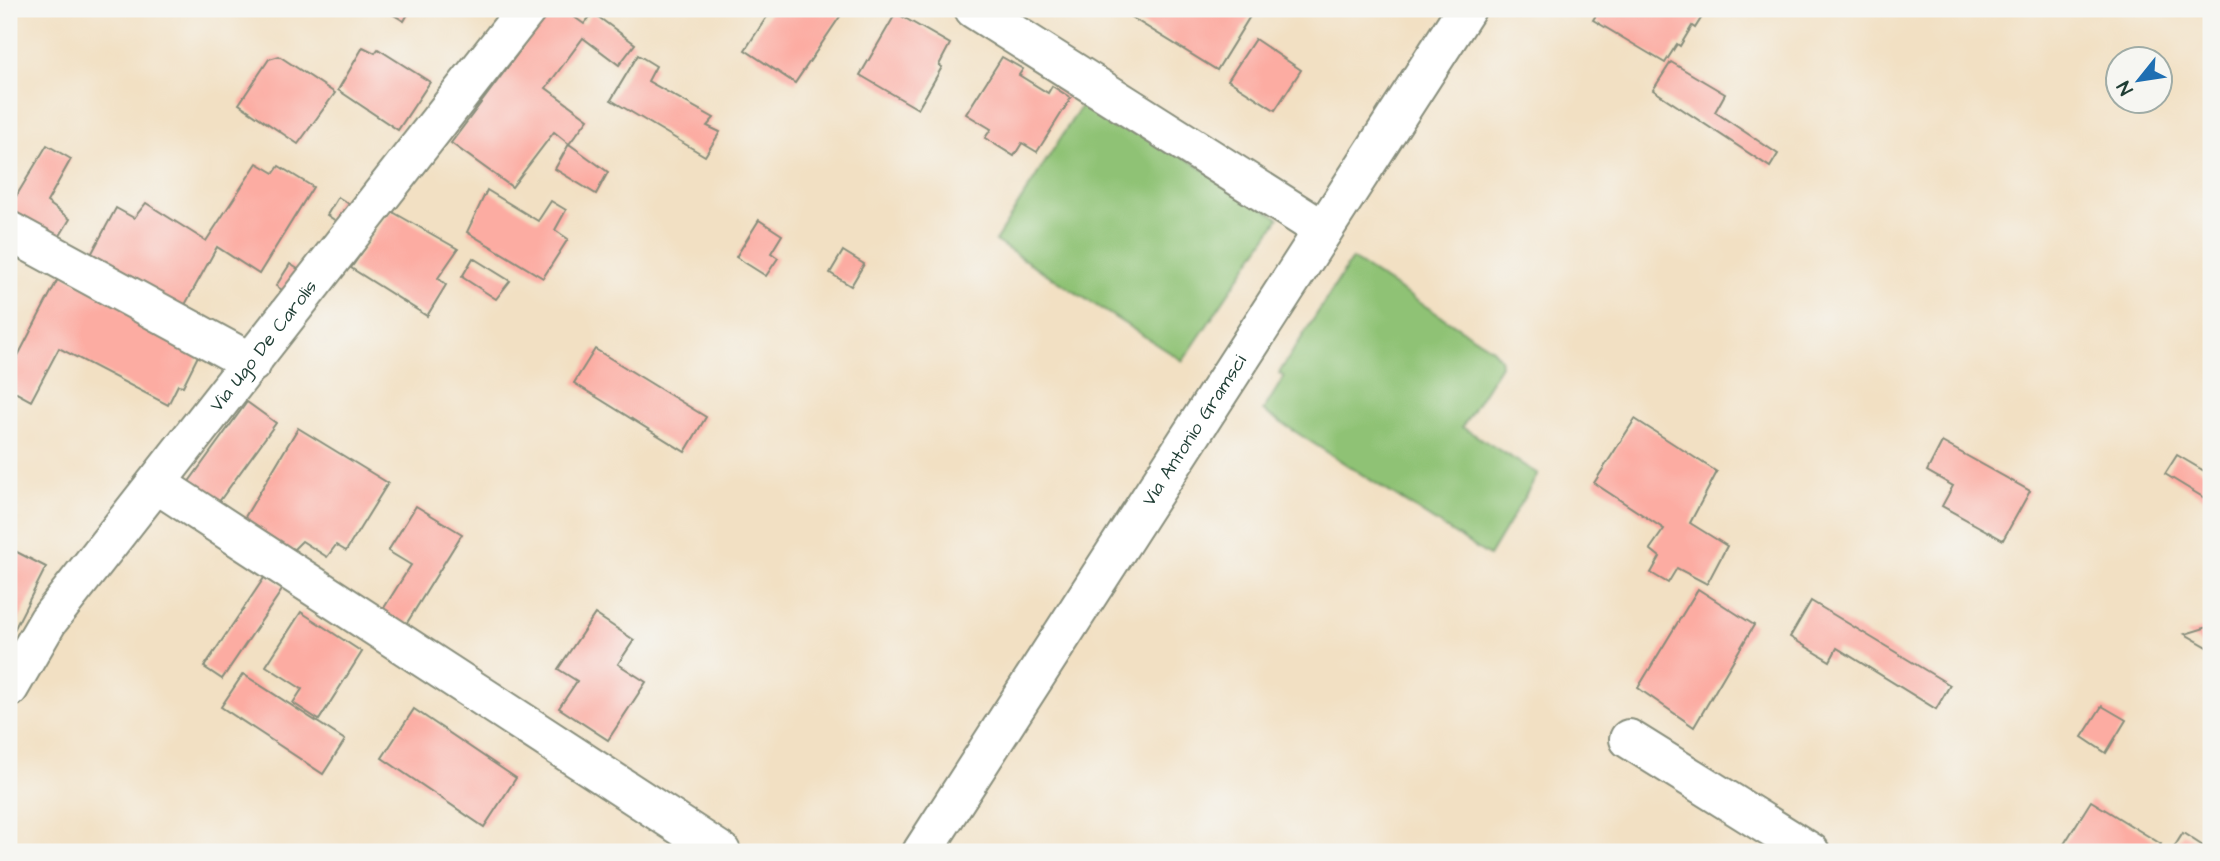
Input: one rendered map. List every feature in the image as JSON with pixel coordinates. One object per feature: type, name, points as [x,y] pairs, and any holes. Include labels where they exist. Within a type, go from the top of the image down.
[{"type":"street","name":"Via Ugo De Carolis","points":[[9,688],[48,621],[527,9]]},
{"type":"street","points":[[974,9],[1323,230]]},
{"type":"street","name":"Via Antonio Gramsci","points":[[922,852],[1466,9]]},
{"type":"street","points":[[9,231],[251,363]]},
{"type":"street","points":[[157,484],[721,852]]},
{"type":"street","points":[[1629,739],[1810,852]]},
{"type":"green space","points":[[1088,95],[1279,218],[1183,361],[995,241]]},
{"type":"green space","points":[[1352,259],[1492,349],[1500,358],[1501,365],[1462,427],[1538,474],[1489,556],[1263,411],[1284,377],[1279,373]]},
{"type":"building","points":[[384,9],[411,9],[404,21]]},
{"type":"building","points":[[551,9],[563,9],[584,24],[593,13],[635,44],[619,65],[583,38],[546,88],[588,119],[569,144],[554,132],[512,187],[451,143]]},
{"type":"building","points":[[772,9],[845,9],[795,83],[745,50]]},
{"type":"building","points":[[1118,9],[1245,9],[1252,13],[1217,70]]},
{"type":"building","points":[[1600,9],[1707,9],[1680,46],[1677,44],[1665,63],[1593,20]]},
{"type":"building","points":[[896,13],[950,44],[939,65],[942,67],[918,109],[860,75]]},
{"type":"building","points":[[1255,39],[1301,70],[1275,110],[1228,80]]},
{"type":"building","points":[[363,47],[375,53],[378,49],[430,82],[398,130],[338,90]]},
{"type":"building","points":[[638,55],[656,66],[648,81],[714,118],[707,126],[720,132],[705,156],[611,100]]},
{"type":"building","points":[[279,56],[335,93],[298,144],[239,104],[269,59]]},
{"type":"building","points":[[1002,57],[1023,69],[1019,75],[1048,93],[1052,86],[1071,98],[1037,152],[1022,143],[1014,156],[985,138],[991,129],[966,114]]},
{"type":"building","points":[[1671,62],[1725,94],[1715,112],[1778,154],[1770,167],[1653,90]]},
{"type":"building","points":[[569,144],[608,172],[596,194],[555,169]]},
{"type":"building","points":[[47,145],[71,159],[47,202],[70,219],[55,244],[9,221],[9,208]]},
{"type":"building","points":[[257,163],[274,173],[279,166],[313,187],[259,274],[217,247],[181,312],[87,262],[116,208],[134,218],[146,203],[206,241]]},
{"type":"building","points":[[487,190],[538,221],[551,201],[566,210],[555,230],[568,239],[543,278],[467,232]]},
{"type":"building","points":[[338,197],[360,211],[348,229],[327,215]]},
{"type":"building","points":[[391,211],[458,249],[438,278],[446,285],[427,316],[351,268]]},
{"type":"building","points":[[759,220],[782,235],[771,253],[778,258],[766,276],[736,257]]},
{"type":"building","points":[[843,251],[864,264],[851,286],[830,273]]},
{"type":"building","points":[[473,258],[510,281],[496,299],[462,277]]},
{"type":"building","points":[[290,264],[309,276],[295,298],[276,286]]},
{"type":"building","points":[[61,273],[203,346],[183,386],[178,385],[168,405],[59,348],[31,401],[9,389],[9,373]]},
{"type":"building","points":[[595,349],[706,417],[685,452],[574,383]]},
{"type":"building","points":[[247,402],[276,423],[213,510],[185,487]]},
{"type":"building","points":[[1635,419],[1717,472],[1690,523],[1727,546],[1707,584],[1677,568],[1668,583],[1651,573],[1660,557],[1650,549],[1664,529],[1594,483]]},
{"type":"building","points":[[298,428],[388,483],[346,551],[336,545],[327,557],[302,541],[290,553],[242,522]]},
{"type":"building","points":[[1942,442],[2030,491],[2003,540],[1942,506],[1953,486],[1927,471]]},
{"type":"building","points":[[2177,455],[2211,475],[2211,502],[2165,474]]},
{"type":"building","points":[[416,506],[462,534],[405,626],[382,611],[411,565],[388,551]]},
{"type":"building","points":[[9,548],[46,567],[11,636],[9,636]]},
{"type":"building","points":[[266,575],[284,587],[222,679],[204,667]]},
{"type":"building","points":[[1698,589],[1754,625],[1694,727],[1638,688]]},
{"type":"building","points":[[1811,601],[1950,685],[1936,709],[1837,648],[1830,661],[1790,637]]},
{"type":"building","points":[[301,612],[362,652],[319,720],[293,703],[302,689],[266,666]]},
{"type":"building","points":[[595,614],[634,640],[618,664],[646,682],[608,740],[559,708],[577,681],[558,669]]},
{"type":"building","points":[[2211,626],[2211,649],[2185,634]]},
{"type":"building","points":[[243,674],[345,740],[323,774],[221,707]]},
{"type":"building","points":[[2102,706],[2126,720],[2106,753],[2082,737]]},
{"type":"building","points":[[414,709],[516,778],[484,827],[382,758]]},
{"type":"building","points":[[2091,801],[2161,844],[2156,852],[2059,852]]},
{"type":"building","points":[[2183,833],[2206,848],[2203,852],[2171,852]]}]
